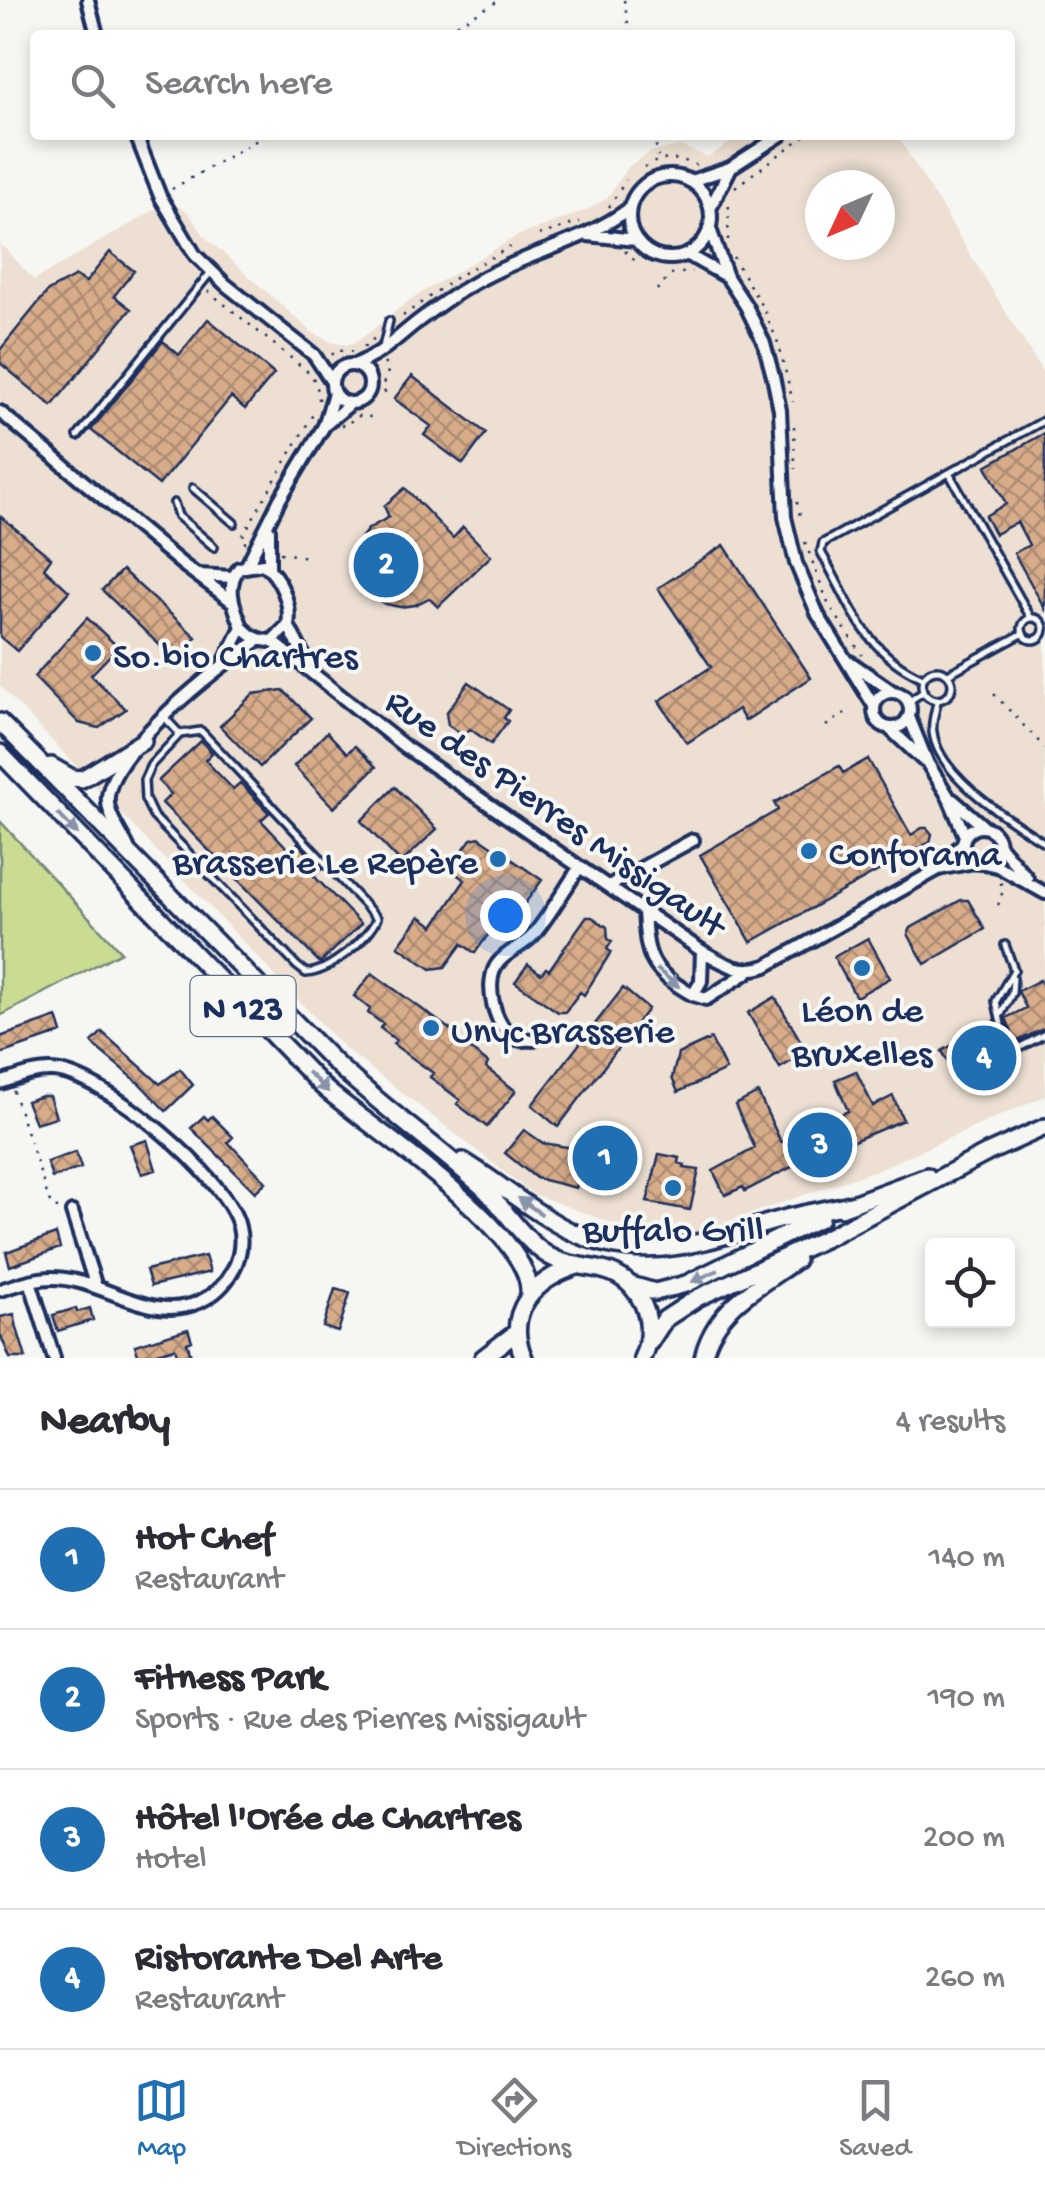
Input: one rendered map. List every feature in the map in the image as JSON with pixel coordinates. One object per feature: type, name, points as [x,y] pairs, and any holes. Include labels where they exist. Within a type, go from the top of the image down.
[{"type":"main road","name":"N 123","points":[[0,722],[334,1062],[483,1188],[538,1248],[560,1261],[615,1274],[630,1285]]},
{"type":"main road","points":[[32,754],[64,774],[82,779],[143,741]]},
{"type":"main road","name":"N 123","points":[[0,754],[322,1086],[472,1205],[525,1266],[531,1282],[530,1295]]},
{"type":"main road","points":[[645,1352],[665,1319],[676,1310],[828,1238],[1045,1126]]},
{"type":"main road","points":[[420,1135],[568,1230],[615,1245],[656,1249],[693,1245],[850,1204]]},
{"type":"main road","points":[[630,1285],[655,1292],[686,1284],[850,1204],[986,1154]]},
{"type":"main road","points":[[703,1358],[729,1308],[828,1238]]},
{"type":"main road","points":[[524,1358],[517,1332],[520,1312],[550,1274],[578,1266]]},
{"type":"main road","points":[[630,1285],[643,1303],[649,1324],[645,1352]]},
{"type":"main road","points":[[483,1358],[517,1332]]},
{"type":"street","points":[[88,0],[96,30]]},
{"type":"street","points":[[138,140],[182,238],[210,272],[314,356],[333,388],[350,403]]},
{"type":"street","points":[[691,181],[730,168],[773,140]]},
{"type":"street","points":[[710,207],[730,168]]},
{"type":"street","points":[[710,230],[688,255],[654,255],[636,240],[630,225],[630,208],[640,189],[656,178],[674,176],[691,181],[706,196],[710,230],[727,278],[758,330],[773,376],[780,410],[785,517],[812,603],[874,706],[875,718],[928,764]]},
{"type":"street","points":[[324,426],[350,403],[365,396],[381,358],[420,320],[520,258],[587,235],[630,208]]},
{"type":"street","points":[[587,235],[636,240]]},
{"type":"street","points":[[688,255],[727,278]]},
{"type":"street","points":[[314,356],[363,369],[370,382]]},
{"type":"street","points":[[247,565],[324,426],[334,374],[349,365],[381,358]]},
{"type":"street","points":[[0,412],[232,602]]},
{"type":"street","points":[[268,524],[268,567],[288,605],[288,625],[272,641],[259,640],[242,626],[232,602],[232,577],[239,568],[256,563],[268,567]]},
{"type":"street","points":[[199,574],[232,577]]},
{"type":"street","name":"Rue des Pierres Missigault","points":[[288,625],[310,668]]},
{"type":"street","points":[[224,662],[242,626]]},
{"type":"street","points":[[135,861],[112,818],[108,798],[116,773],[163,716],[224,662],[259,640]]},
{"type":"street","name":"Rue des Pierres Missigault","points":[[272,641],[406,747],[702,952],[732,968],[751,970],[766,966],[936,870],[964,839]]},
{"type":"street","points":[[845,658],[908,702],[909,717],[928,764],[948,796],[964,839],[964,852],[1045,893]]},
{"type":"street","points":[[874,706],[880,695],[892,692]]},
{"type":"street","points":[[888,728],[902,726],[909,717]]},
{"type":"street","points":[[948,796],[997,836],[1034,886]]},
{"type":"street","points":[[964,839],[976,827],[984,827]]},
{"type":"street","points":[[609,886],[693,840]]},
{"type":"street","points":[[978,862],[992,859],[1000,845]]},
{"type":"street","name":"Rue des Pierres Missigault","points":[[936,870],[978,862]]},
{"type":"street","points":[[533,1040],[516,1039],[504,1026],[491,996],[492,975],[498,963],[534,935],[579,868]]},
{"type":"street","points":[[644,910],[645,949],[651,962],[670,982],[693,996],[706,999],[751,970]]},
{"type":"street","points":[[693,996],[701,981],[702,952]]},
{"type":"street","points":[[0,1290],[54,1278],[96,1286],[141,1304],[173,1307],[198,1302],[218,1290],[231,1276],[242,1250],[239,1226],[229,1203],[162,1132],[118,1098],[77,1076],[53,1071],[5,1081]]},
{"type":"street","points":[[72,1212],[96,1286]]},
{"type":"street","points":[[30,1281],[54,1358]]},
{"type":"lane","points":[[78,436],[210,272]]},
{"type":"lane","points":[[381,358],[388,321]]},
{"type":"lane","points":[[923,678],[900,668],[873,646],[821,552],[823,543],[1045,420]]},
{"type":"lane","points":[[948,472],[1031,618],[1043,625],[1043,638],[1032,640],[1022,634]]},
{"type":"lane","points":[[194,488],[234,523]]},
{"type":"lane","points":[[174,502],[178,516],[214,548]]},
{"type":"lane","points":[[1022,634],[1023,624],[1031,618]]},
{"type":"lane","points":[[948,674],[952,683],[950,693],[938,701],[928,699],[922,692],[923,678],[934,670],[948,674],[1022,634]]},
{"type":"lane","points":[[908,702],[922,692]]},
{"type":"lane","points":[[938,701],[932,731],[952,770],[996,812],[1045,843]]},
{"type":"lane","points":[[163,716],[180,734]]},
{"type":"lane","points":[[200,731],[377,918],[373,928],[336,962],[316,973],[306,973],[153,816],[145,799],[144,780],[152,764],[180,734],[200,731]]},
{"type":"lane","points":[[1006,945],[1013,964],[1012,974],[996,1001],[1012,1048],[1045,1034]]},
{"type":"path","points":[[448,30],[500,0]]},
{"type":"path","points":[[624,0],[629,30]]},
{"type":"path","points":[[160,196],[257,140]]},
{"type":"path","points":[[655,140],[658,159]]},
{"type":"path","points":[[793,402],[779,345],[730,248],[731,191],[797,140]]},
{"type":"path","points":[[644,167],[658,159],[682,160],[701,168]]},
{"type":"path","points":[[604,212],[626,180]]},
{"type":"path","points":[[539,236],[588,220]]},
{"type":"path","points":[[618,248],[640,265]]},
{"type":"path","points":[[656,290],[662,278],[683,271],[700,275]]},
{"type":"path","points":[[201,283],[303,366],[315,379],[319,393],[312,418],[242,537],[252,545]]},
{"type":"path","points":[[332,355],[336,350],[358,350],[382,332]]},
{"type":"path","points":[[381,358],[389,369],[382,387],[389,400]]},
{"type":"path","points":[[340,424],[346,426],[356,416],[371,418]]},
{"type":"path","points":[[794,426],[796,482]]},
{"type":"path","points":[[796,500],[801,521]]},
{"type":"path","points":[[805,542],[828,603],[864,657]]},
{"type":"path","points":[[278,552],[308,557]]},
{"type":"path","points":[[994,694],[1045,748]]},
{"type":"path","points":[[826,726],[845,713]]},
{"type":"path","points":[[998,905],[1002,897],[1000,876]]},
{"type":"path","points":[[5,1081],[51,1206],[72,1212]]},
{"type":"shaded area","points":[[734,140],[900,140],[1045,376],[1045,1096],[879,1169],[695,1233],[631,1230],[533,1194],[343,1047],[0,686],[0,243],[34,280],[168,202],[187,211],[207,239],[312,332],[347,345],[358,341],[411,299],[517,236],[587,210],[607,198],[629,166],[651,152],[680,146],[708,157]]},
{"type":"green space","points":[[0,821],[121,952],[0,1016]]},
{"type":"building","points":[[110,252],[134,271],[114,296],[131,309],[52,406],[0,363],[0,350],[48,291],[76,276],[86,282]]},
{"type":"building","points":[[208,319],[274,374],[245,409],[231,397],[159,485],[91,430],[163,341],[179,355]]},
{"type":"building","points":[[412,376],[486,433],[463,464],[424,435],[431,426],[394,399]]},
{"type":"building","points":[[1045,433],[1045,609],[1014,553],[1029,545],[1017,522],[995,534],[985,516],[1006,504],[986,466]]},
{"type":"building","points":[[405,488],[453,538],[463,527],[491,556],[438,607],[429,598],[415,605],[385,604],[367,593],[378,582],[369,567],[357,571],[359,541],[368,529],[389,517],[384,506]]},
{"type":"building","points":[[0,516],[51,558],[44,568],[69,591],[17,651],[0,637]]},
{"type":"building","points":[[724,545],[811,678],[745,721],[738,709],[687,743],[659,701],[711,667],[658,588]]},
{"type":"building","points":[[122,570],[196,637],[174,659],[102,590]]},
{"type":"building","points":[[87,618],[118,647],[91,675],[126,709],[99,728],[79,723],[34,677]]},
{"type":"building","points":[[469,682],[509,710],[504,718],[508,721],[491,744],[470,729],[464,736],[448,725],[446,713]]},
{"type":"building","points":[[283,690],[311,718],[260,767],[220,726],[253,694]]},
{"type":"building","points":[[327,732],[347,753],[355,746],[376,767],[334,808],[294,766]]},
{"type":"building","points":[[201,741],[212,753],[205,760],[233,789],[240,783],[269,813],[261,820],[290,851],[298,843],[322,869],[314,876],[361,924],[320,963],[162,803],[171,794],[158,781]]},
{"type":"building","name":"Conforama","points":[[868,759],[911,835],[927,828],[932,834],[930,842],[751,942],[700,855],[778,810],[774,803],[839,766],[843,773]]},
{"type":"building","points":[[395,787],[437,829],[401,863],[361,821]]},
{"type":"building","points":[[479,837],[542,880],[507,928],[498,921],[475,953],[462,944],[445,967],[431,969],[398,946],[420,916],[434,926],[465,880],[449,869],[471,839]]},
{"type":"building","points":[[961,900],[968,900],[985,929],[925,964],[908,934],[911,928]]},
{"type":"building","points":[[586,917],[607,927],[608,939],[612,941],[607,949],[611,952],[584,995],[580,992],[565,1012],[558,1012],[515,982],[528,964],[541,974],[546,968],[549,970]]},
{"type":"building","name":"Léon de Bruxelles","points":[[868,938],[890,978],[856,997],[834,957]]},
{"type":"building","points":[[372,973],[459,1036],[457,1039],[488,1063],[486,1068],[516,1091],[487,1127],[430,1077],[433,1073],[393,1044],[396,1040],[380,1028],[383,1024],[354,996]]},
{"type":"building","points":[[1040,980],[1045,991],[1045,1028],[1016,1042],[1006,1018],[1026,1008],[1018,991]]},
{"type":"building","points":[[623,988],[648,1009],[558,1127],[532,1105]]},
{"type":"building","points":[[775,997],[807,1052],[780,1068],[748,1013]]},
{"type":"building","points":[[57,1017],[62,1033],[0,1054],[0,1037]]},
{"type":"building","points":[[102,1032],[160,1084],[180,1069],[193,1085],[166,1111],[92,1042]]},
{"type":"building","points":[[981,1034],[1000,1068],[963,1088],[942,1051]]},
{"type":"building","points":[[711,1039],[726,1070],[678,1092],[672,1078],[678,1054]]},
{"type":"building","points":[[856,1071],[873,1106],[893,1096],[903,1120],[745,1191],[743,1187],[725,1195],[713,1171],[755,1148],[735,1105],[758,1093],[781,1142],[848,1111],[835,1080]]},
{"type":"building","points":[[49,1096],[56,1117],[35,1123],[26,1101]]},
{"type":"building","points":[[204,1116],[208,1120],[212,1116],[233,1137],[228,1142],[266,1182],[255,1192],[191,1128]]},
{"type":"building","points":[[524,1130],[543,1143],[621,1156],[616,1187],[578,1180],[576,1188],[536,1178],[505,1153]]},
{"type":"building","points":[[147,1140],[156,1170],[142,1174],[130,1145]]},
{"type":"building","points":[[76,1152],[81,1168],[52,1178],[47,1162]]},
{"type":"building","name":"Buffalo Grill","points":[[659,1154],[680,1158],[684,1168],[699,1170],[690,1210],[647,1202]]},
{"type":"building","points":[[56,1234],[60,1248],[10,1266],[6,1252]]},
{"type":"building","points":[[205,1256],[210,1272],[151,1286],[146,1270]]},
{"type":"building","points":[[335,1289],[350,1293],[338,1332],[323,1327]]},
{"type":"building","points":[[76,1308],[77,1312],[90,1308],[93,1320],[58,1331],[53,1315]]},
{"type":"building","points":[[14,1314],[26,1358],[10,1358],[0,1334],[0,1317]]},
{"type":"building","points":[[188,1329],[192,1358],[178,1358],[175,1348],[139,1358],[135,1345]]},
{"type":"place","name":"Fitness Park","points":[[386,565]]},
{"type":"place","name":"So.bio Chartres","points":[[93,653]]},
{"type":"place","name":"Conforama","points":[[809,851]]},
{"type":"place","name":"Brasserie Le Repère","points":[[498,859]]},
{"type":"place","name":"Léon de Bruxelles","points":[[862,968]]},
{"type":"place","name":"Unyc Brasserie","points":[[431,1028]]},
{"type":"place","name":"Ristorante Del Arte","points":[[984,1058]]},
{"type":"place","name":"Hôtel l'Orée de Chartres","points":[[820,1145]]},
{"type":"place","name":"Hot Chef","points":[[605,1158]]},
{"type":"place","name":"Buffalo Grill","points":[[673,1188]]}]
